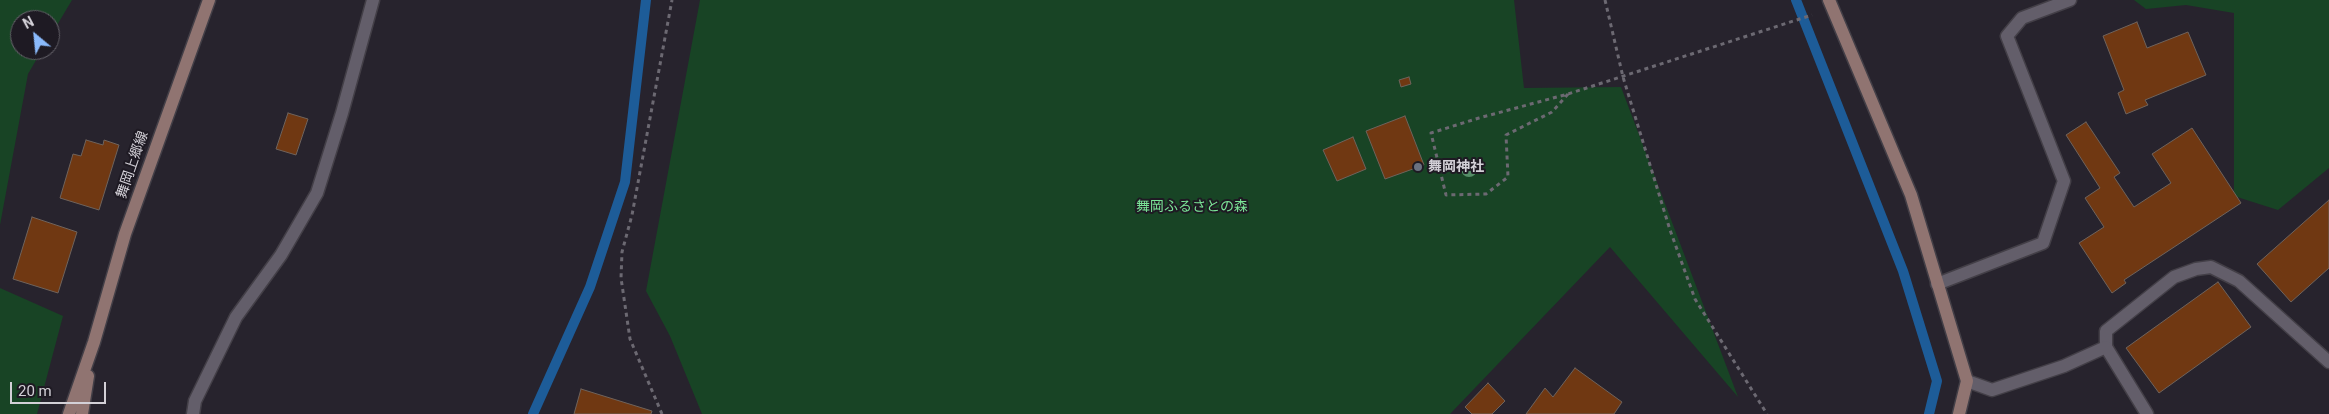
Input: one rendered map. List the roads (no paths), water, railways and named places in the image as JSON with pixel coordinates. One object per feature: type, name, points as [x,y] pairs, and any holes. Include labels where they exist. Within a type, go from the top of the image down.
[{"type":"street","name":"舞岡上郷線","points":[[69,414],[94,342],[125,234],[209,0]]},
{"type":"street","points":[[193,414],[195,401],[236,317],[281,255],[317,193],[345,104],[373,0]]},
{"type":"street","points":[[1829,0],[1911,195],[1967,381],[1959,414]]},
{"type":"street","points":[[1937,284],[2043,242],[2064,181],[2007,36],[2022,18],[2070,0]]},
{"type":"street","points":[[2147,414],[2106,347],[2106,332],[2174,277],[2196,269],[2211,267],[2239,282],[2329,362]]},
{"type":"street","name":"舞岡上郷線","points":[[82,414],[94,342]]},
{"type":"street","points":[[1967,381],[1992,390],[2064,366],[2106,347]]},
{"type":"waterway","points":[[533,414],[590,287],[625,182],[646,0]]},
{"type":"waterway","points":[[1796,0],[1903,271],[1937,381],[1929,414]]},
{"type":"place","name":"舞岡神社","points":[[1418,167]]},
{"type":"park label","name":"舞岡ふるさとの森","points":[[1192,207]]}]
